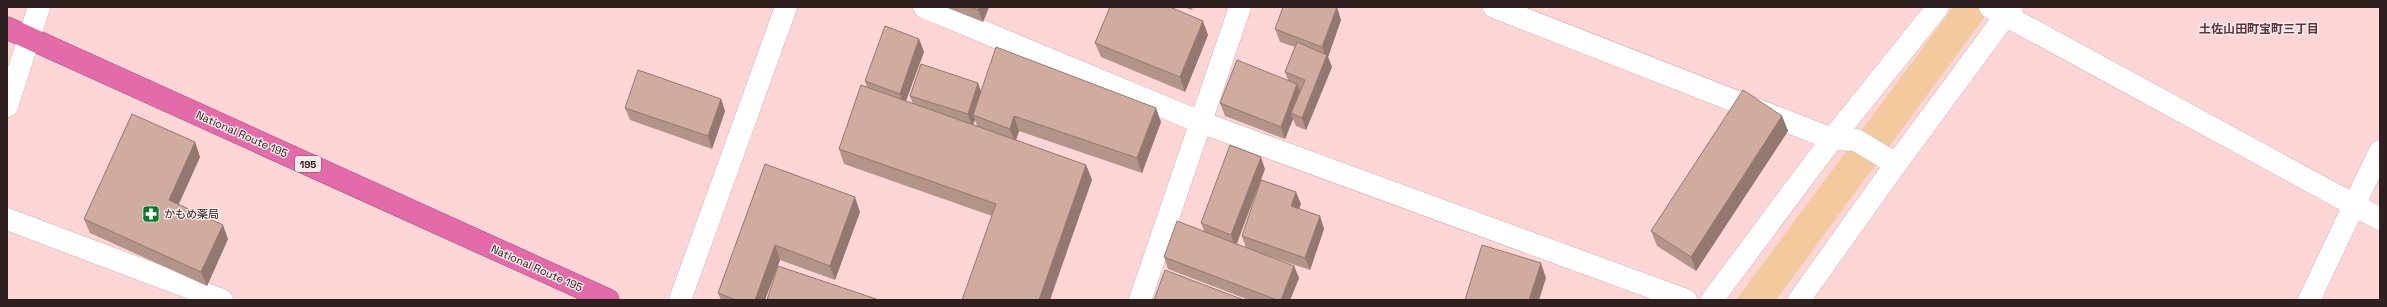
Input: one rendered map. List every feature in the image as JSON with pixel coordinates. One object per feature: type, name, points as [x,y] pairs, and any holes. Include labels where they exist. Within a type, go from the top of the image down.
[{"type":"highway","name":"National Route 195","points":[[7,28],[608,300]]},
{"type":"street","points":[[7,106],[39,7]]},
{"type":"street","points":[[680,300],[786,7]]},
{"type":"street","points":[[924,7],[1200,122],[1686,300]]},
{"type":"street","points":[[1140,300],[1240,7]]},
{"type":"street","points":[[1494,7],[1832,139],[1856,140],[1896,164]]},
{"type":"street","points":[[1712,300],[1832,139],[1938,7]]},
{"type":"street","points":[[1799,300],[2003,10],[2354,206],[2380,219]]},
{"type":"street","points":[[2309,300],[2380,151]]},
{"type":"street","points":[[7,219],[222,300]]},
{"type":"shaded area","points":[[1953,7],[1992,7],[1776,300],[1736,300]]},
{"type":"building","points":[[971,7],[979,7],[978,10]]},
{"type":"building","points":[[1110,7],[1170,7],[1203,21],[1180,77],[1095,43]]},
{"type":"building","points":[[1283,7],[1337,7],[1322,47],[1275,29]]},
{"type":"building","points":[[885,26],[919,39],[900,94],[865,81]]},
{"type":"building","points":[[1297,42],[1327,55],[1302,118],[1291,113],[1305,80],[1285,72]]},
{"type":"building","points":[[996,47],[1156,108],[1137,158],[1014,116],[1010,129],[973,115]]},
{"type":"building","points":[[1237,60],[1297,84],[1281,127],[1220,103]]},
{"type":"building","points":[[921,64],[978,83],[968,114],[910,96]]},
{"type":"building","points":[[638,70],[721,99],[708,136],[625,108]]},
{"type":"building","points":[[861,85],[1086,165],[1039,300],[962,300],[996,204],[839,149]]},
{"type":"building","points":[[1743,90],[1782,116],[1691,257],[1651,231]]},
{"type":"building","points":[[132,114],[195,142],[169,200],[223,225],[201,272],[84,219]]},
{"type":"building","points":[[1230,145],[1261,157],[1231,235],[1201,223]]},
{"type":"building","points":[[765,164],[855,197],[830,266],[775,245],[755,300],[736,300],[718,293]]},
{"type":"building","points":[[1261,180],[1296,192],[1291,206],[1320,216],[1305,258],[1242,236]]},
{"type":"building","points":[[1177,221],[1294,266],[1281,300],[1277,300],[1164,257]]},
{"type":"building","points":[[1482,245],[1541,263],[1529,300],[1465,300]]},
{"type":"building","points":[[778,266],[879,300],[767,300]]},
{"type":"building","points":[[1165,270],[1244,300],[1154,300]]},
{"type":"place","name":"かもめ薬局","points":[[151,214]]},
{"type":"district","name":"土佐山田町宝町三丁目","points":[[2259,29]]}]
